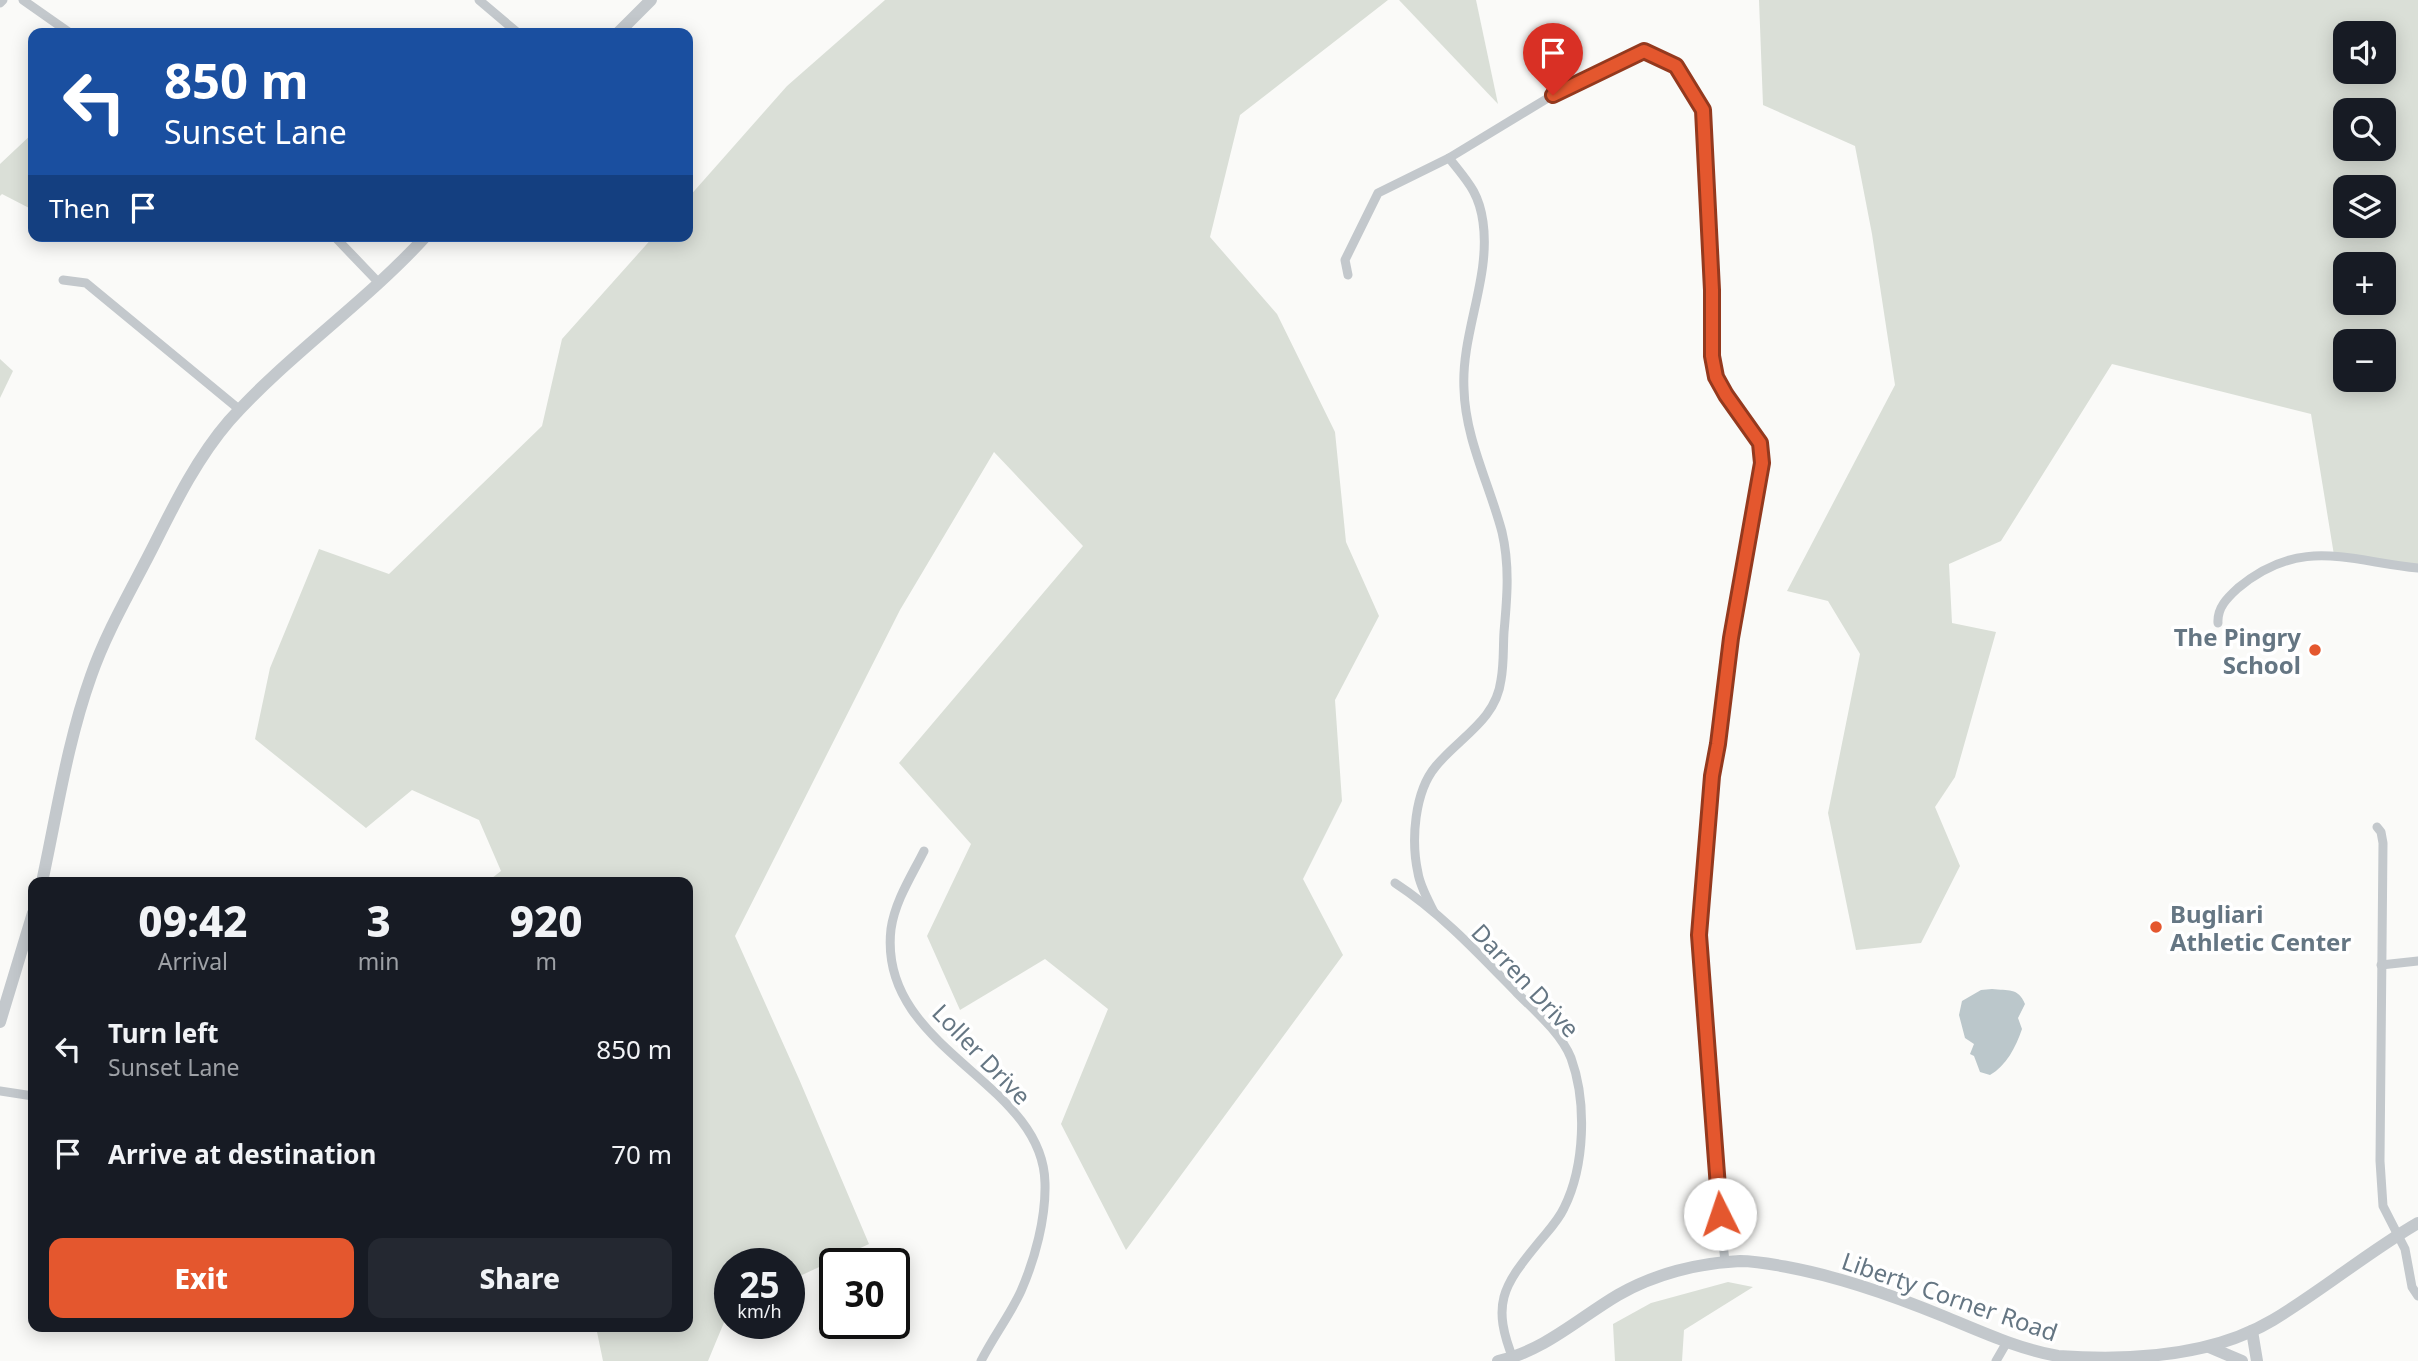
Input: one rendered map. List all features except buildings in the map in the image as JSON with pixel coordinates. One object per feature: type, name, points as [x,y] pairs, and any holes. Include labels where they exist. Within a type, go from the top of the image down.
[{"type":"street","points":[[23,0],[63,28]]},
{"type":"street","points":[[479,0],[512,28]]},
{"type":"street","points":[[623,28],[651,0]]},
{"type":"street","points":[[1348,275],[1345,260],[1378,193],[1449,158],[1553,95],[1644,51],[1676,66],[1703,110],[1712,290],[1712,356],[1716,377],[1760,443],[1762,463],[1731,638],[1712,776],[1699,935],[1725,1262]]},
{"type":"street","points":[[1434,912],[1418,874],[1416,823],[1421,797],[1427,778],[1435,766],[1489,714],[1496,701],[1502,681],[1507,593],[1507,559],[1502,534],[1476,452],[1464,390],[1468,337],[1485,240],[1476,192],[1449,158]]},
{"type":"street","points":[[340,242],[379,283]]},
{"type":"street","points":[[43,877],[69,753],[91,675],[112,627],[188,480],[228,422],[420,242]]},
{"type":"street","points":[[63,280],[86,284],[240,411]]},
{"type":"street","points":[[2218,624],[2217,615],[2222,604],[2235,591],[2265,568],[2292,558],[2335,556],[2418,568]]},
{"type":"street","points":[[2377,827],[2381,832],[2383,844],[2380,1161],[2383,1206],[2405,1250],[2412,1287],[2418,1296]]},
{"type":"street","name":"Loller Drive","points":[[924,850],[899,901],[891,927],[891,954],[897,980],[906,1002],[940,1044],[1013,1111],[1027,1129],[1040,1154],[1045,1181],[1043,1215],[1021,1292],[992,1337],[981,1361]]},
{"type":"street","name":"Darren Drive","points":[[1395,883],[1434,912],[1535,1011],[1563,1044],[1570,1058],[1578,1090],[1581,1132],[1577,1177],[1556,1222],[1522,1262],[1505,1289],[1502,1300],[1502,1325],[1513,1359]]},
{"type":"street","points":[[0,1022],[28,930]]},
{"type":"street","points":[[2381,965],[2418,961]]},
{"type":"street","points":[[0,1091],[28,1095]]},
{"type":"street","name":"Liberty Corner Road","points":[[1499,1361],[1513,1359],[1551,1339],[1618,1295],[1650,1280],[1725,1262],[1753,1261],[1850,1281],[2007,1342],[2058,1356],[2135,1360],[2185,1353],[2252,1331],[2273,1320],[2418,1223]]},
{"type":"street","points":[[2252,1331],[2257,1361]]},
{"type":"street","points":[[1996,1361],[2007,1342]]},
{"type":"street","points":[[2208,1347],[2242,1361]]},
{"type":"shaded area","points":[[885,0],[1388,0],[1240,115],[1210,237],[1277,314],[1335,432],[1346,542],[1379,616],[1335,700],[1342,801],[1303,879],[1343,955],[1126,1250],[1061,1124],[1108,1009],[1045,959],[960,1010],[927,936],[971,844],[899,763],[1083,546],[994,452],[900,610],[735,936],[869,1244],[860,1248],[819,1248],[819,1267],[805,1274],[805,1248],[714,1248],[714,1339],[717,1339],[708,1361],[603,1361],[597,1332],[693,1332],[693,877],[493,877],[501,871],[479,820],[412,790],[366,828],[255,739],[270,668],[319,549],[389,574],[542,426],[562,339],[649,242],[693,242],[693,192],[787,86]]},
{"type":"shaded area","points":[[1399,0],[1476,0],[1498,104]]},
{"type":"shaded area","points":[[1759,0],[2418,0],[2418,568],[2334,555],[2311,414],[2112,364],[2001,541],[1949,564],[1952,623],[1996,632],[1955,777],[1935,807],[1960,866],[1921,943],[1856,950],[1828,813],[1860,654],[1828,601],[1787,591],[1895,385],[1872,234],[1855,146],[1763,105]]},
{"type":"shaded area","points":[[28,138],[28,207],[2,194],[0,196],[0,164]]},
{"type":"shaded area","points":[[0,359],[13,371],[0,398]]},
{"type":"shaded area","points":[[1981,990],[2016,992],[2025,1004],[2018,1018],[2022,1029],[2017,1043],[2006,1061],[1990,1075],[1980,1072],[1974,1056],[1970,1054],[1974,1044],[1965,1038],[1959,1015],[1962,1001]]},
{"type":"shaded area","points":[[1728,1282],[1753,1287],[1684,1330],[1682,1361],[1615,1361],[1613,1324],[1651,1303]]},
{"type":"place","name":"The Pingry School","points":[[2315,650]]},
{"type":"place","name":"Bugliari Athletic Center","points":[[2156,927]]},
{"type":"route","points":[[1553,95],[1644,51],[1676,66],[1703,110],[1712,290],[1712,356],[1716,377],[1760,443],[1762,463],[1731,638],[1712,776],[1699,935],[1720,1214]]}]
